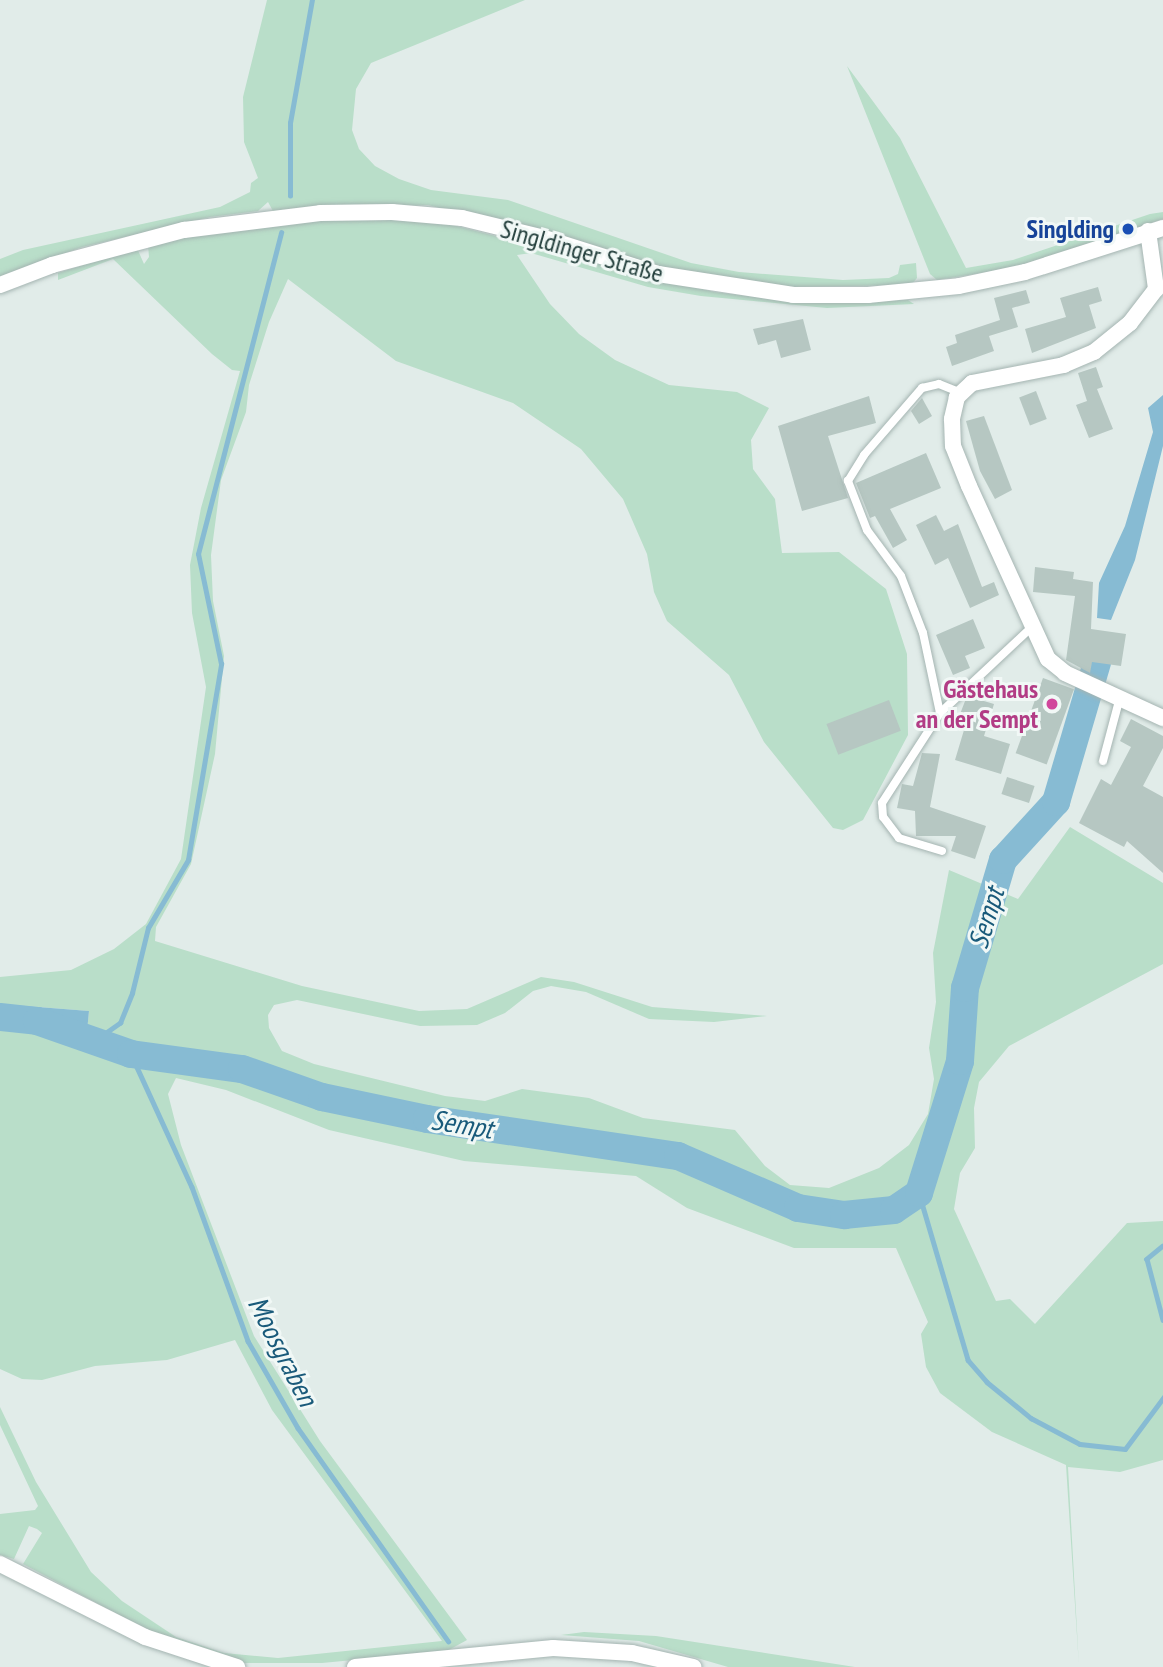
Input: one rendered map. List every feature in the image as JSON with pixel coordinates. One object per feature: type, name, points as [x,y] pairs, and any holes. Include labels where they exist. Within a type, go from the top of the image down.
[{"type":"street","name":"Singldinger Straße","points":[[0,285],[52,265],[184,230],[320,213],[391,212],[461,218],[544,237],[659,274],[793,295],[868,295],[959,286],[1025,272],[1155,229]]},
{"type":"street","points":[[1155,229],[1156,289],[1130,323],[1094,352],[1065,365],[989,377],[961,393],[952,419],[953,446],[1048,659],[1065,673],[1163,718]]},
{"type":"street","points":[[0,1564],[145,1637],[237,1667]]},
{"type":"street","points":[[355,1667],[553,1648],[632,1653],[693,1667]]},
{"type":"lane","points":[[940,713],[923,633],[901,576],[867,530],[848,481],[864,455],[922,388],[939,384],[961,393]]},
{"type":"lane","points":[[942,851],[899,838],[883,817],[883,803],[940,713],[1032,627]]},
{"type":"lane","points":[[1103,761],[1120,697]]},
{"type":"green space","points":[[267,0],[525,0],[371,63],[356,89],[352,130],[359,149],[375,166],[399,179],[431,190],[508,200],[691,263],[739,272],[843,280],[889,278],[898,274],[900,265],[916,263],[917,278],[911,285],[786,287],[683,272],[428,205],[273,211],[268,202],[258,211],[210,217],[82,247],[0,277],[0,259],[23,250],[220,207],[250,192],[251,183],[258,178],[244,142],[243,97]]},
{"type":"green space","points":[[847,66],[900,138],[966,268],[1013,260],[1150,214],[1163,212],[1163,219],[1018,267],[937,280],[930,274]]},
{"type":"green space","points":[[429,219],[714,292],[796,302],[908,300],[914,304],[827,308],[701,296],[648,287],[531,253],[517,255],[550,304],[579,334],[615,360],[669,385],[737,392],[769,408],[751,440],[753,469],[775,499],[782,553],[839,552],[886,589],[907,654],[908,735],[863,820],[843,830],[833,828],[764,742],[729,675],[667,621],[654,592],[647,554],[623,499],[581,449],[513,403],[396,361],[288,279],[269,322],[249,385],[246,412],[221,480],[211,555],[213,601],[224,656],[215,754],[191,864],[156,927],[155,941],[302,986],[419,1011],[467,1009],[541,977],[574,982],[652,1007],[767,1016],[714,1022],[649,1019],[586,992],[551,986],[533,991],[505,1013],[477,1025],[420,1026],[297,1000],[274,1005],[268,1015],[269,1028],[282,1051],[314,1064],[445,1096],[485,1101],[522,1089],[589,1098],[643,1118],[735,1130],[765,1166],[790,1185],[829,1188],[879,1168],[909,1145],[928,1114],[934,1079],[929,1048],[936,1002],[933,953],[949,870],[1018,899],[1070,827],[1163,883],[1163,964],[1009,1046],[979,1082],[974,1108],[975,1148],[960,1173],[954,1209],[996,1301],[1010,1299],[1035,1324],[1127,1223],[1163,1221],[1163,1460],[1120,1472],[1068,1467],[1079,1667],[1066,1465],[992,1432],[940,1393],[926,1367],[921,1334],[928,1322],[896,1248],[794,1248],[687,1208],[636,1176],[464,1161],[329,1130],[226,1090],[176,1078],[168,1094],[181,1145],[254,1336],[320,1441],[467,1640],[447,1651],[322,1663],[238,1663],[196,1652],[140,1626],[23,1564],[42,1533],[37,1529],[29,1526],[14,1559],[0,1555],[0,1514],[35,1510],[38,1506],[0,1425],[0,1407],[36,1482],[91,1572],[122,1601],[176,1637],[224,1653],[278,1658],[442,1641],[272,1410],[235,1340],[167,1360],[95,1366],[42,1380],[22,1379],[0,1369],[0,1026],[86,1042],[89,1011],[0,1004],[0,977],[71,970],[114,949],[146,924],[181,859],[206,687],[192,613],[190,565],[201,508],[240,371],[232,370],[212,354],[113,259],[58,280],[58,273],[137,248],[144,264],[149,257],[148,245],[214,231],[303,220]]},
{"type":"green space","points":[[584,1632],[656,1636],[855,1667],[728,1667],[639,1641],[561,1635]]},
{"type":"water","points":[[1163,395],[1163,446],[1135,560],[1111,620],[1097,618],[1099,583],[1125,526],[1153,432],[1148,408]]},
{"type":"water","points":[[0,1004],[89,1011],[86,1042],[0,1026]]},
{"type":"building","points":[[1098,287],[1102,301],[1089,305],[1096,328],[1032,353],[1025,329],[1066,317],[1060,298]]},
{"type":"building","points":[[1026,290],[1030,303],[1012,308],[1018,327],[989,336],[994,351],[952,366],[946,347],[957,343],[955,335],[1000,320],[994,298]]},
{"type":"building","points":[[803,319],[811,350],[781,358],[776,340],[758,345],[753,329]]},
{"type":"building","points":[[1096,367],[1103,387],[1097,389],[1113,429],[1089,438],[1076,405],[1087,401],[1078,373]]},
{"type":"building","points":[[1036,391],[1047,419],[1030,425],[1019,397]]},
{"type":"building","points":[[869,396],[876,423],[828,436],[848,498],[802,511],[778,426]]},
{"type":"building","points":[[922,398],[932,416],[919,424],[911,411]]},
{"type":"building","points":[[984,416],[1012,490],[995,499],[980,471],[966,421]]},
{"type":"building","points":[[926,453],[941,488],[890,509],[907,540],[893,548],[875,516],[870,518],[856,483]]},
{"type":"building","points":[[936,515],[944,531],[958,524],[982,587],[994,582],[999,595],[970,608],[948,558],[935,565],[916,525]]},
{"type":"building","points":[[1035,567],[1074,572],[1073,579],[1093,582],[1091,629],[1126,634],[1121,666],[1092,662],[1090,673],[1066,660],[1075,596],[1033,592]]},
{"type":"building","points":[[973,619],[985,648],[965,656],[970,668],[953,675],[936,635]]},
{"type":"building","points":[[1043,678],[1074,689],[1047,764],[1016,753]]},
{"type":"building","points":[[967,696],[994,704],[984,736],[1010,744],[1001,774],[955,760],[964,730],[955,727]]},
{"type":"building","points":[[889,700],[901,731],[838,755],[826,724]]},
{"type":"building","points":[[1131,719],[1163,736],[1163,748],[1143,786],[1163,797],[1163,873],[1127,841],[1124,847],[1079,823],[1101,779],[1111,785],[1131,747],[1120,741]]},
{"type":"building","points":[[922,753],[940,754],[930,807],[986,826],[975,859],[951,851],[956,836],[916,836],[915,811],[897,808],[902,784],[913,786]]},
{"type":"building","points":[[1007,777],[1035,786],[1029,803],[1001,794]]},
{"type":"waterway","points":[[290,196],[290,123],[312,0]]},
{"type":"waterway","points":[[94,1041],[120,1023],[132,993],[148,928],[188,860],[221,664],[198,554],[281,233]]},
{"type":"waterway","name":"Sempt","points":[[0,1017],[37,1021],[131,1054],[242,1069],[322,1097],[427,1119],[678,1156],[798,1208],[844,1215],[894,1210],[919,1193],[960,1061],[965,988],[1003,860],[1056,802],[1097,663]]},
{"type":"waterway","name":"Moosgraben","points":[[131,1054],[192,1187],[248,1341],[298,1428],[448,1641]]},
{"type":"waterway","name":"Sempt","points":[[919,1193],[968,1360],[987,1382],[1031,1418],[1080,1444],[1125,1449],[1163,1398]]},
{"type":"waterway","name":"Sempt","points":[[1163,1246],[1147,1259],[1163,1320]]},
{"type":"place","name":"Singlding","points":[[1128,229]]},
{"type":"place","name":"Gästehaus an der Sempt","points":[[1052,704]]}]
